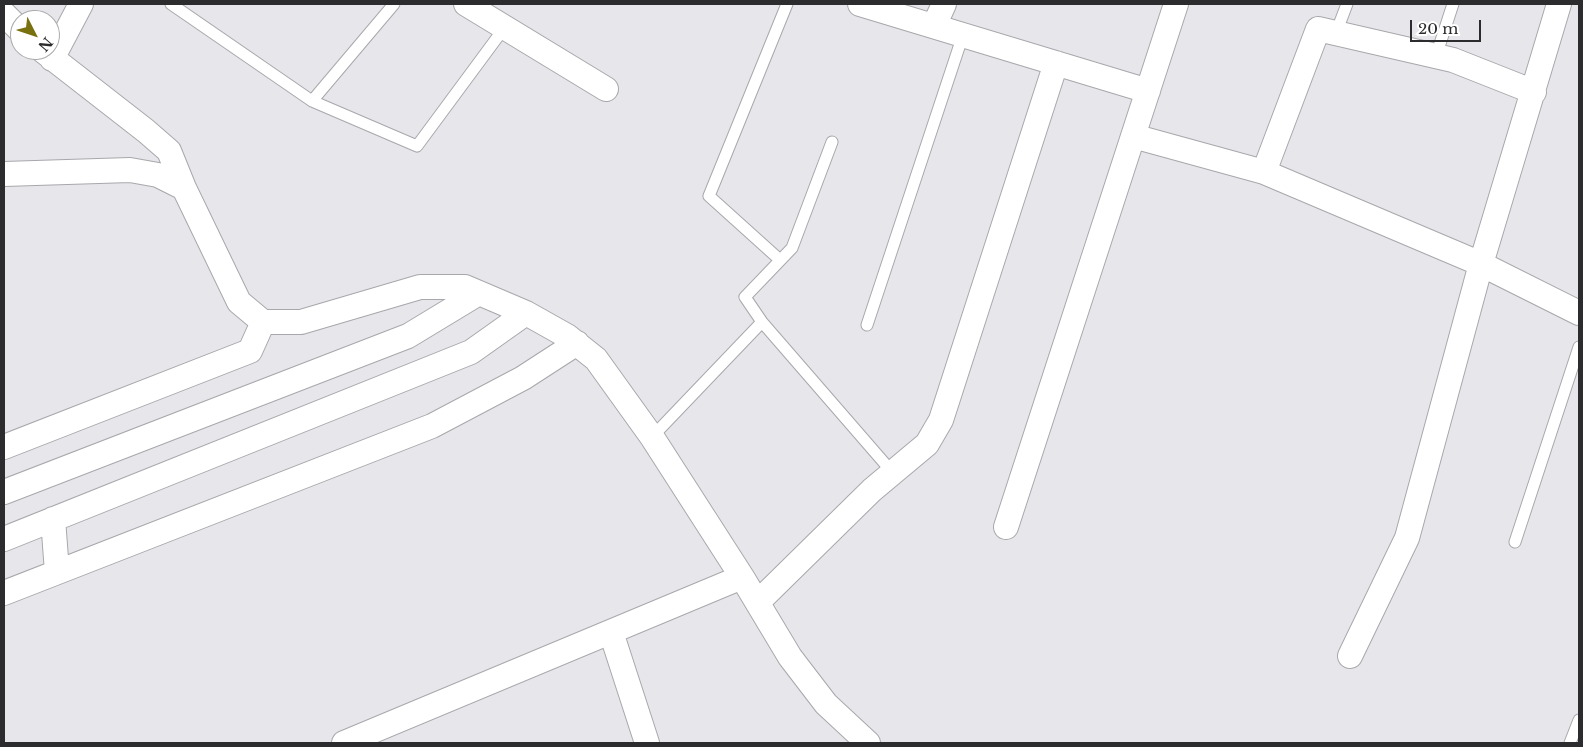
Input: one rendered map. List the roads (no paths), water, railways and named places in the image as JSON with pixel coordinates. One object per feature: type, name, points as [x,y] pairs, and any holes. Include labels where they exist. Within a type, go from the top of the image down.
[{"type":"street","points":[[60,36],[81,4]]},
{"type":"street","points":[[466,4],[606,90]]},
{"type":"street","points":[[860,4],[1148,91]]},
{"type":"street","points":[[934,26],[944,4]]},
{"type":"street","points":[[1006,527],[1176,4]]},
{"type":"street","points":[[1350,656],[1407,538],[1481,264],[1559,4]]},
{"type":"street","points":[[1264,172],[1318,29],[1453,60],[1534,92]]},
{"type":"street","points":[[54,60],[169,151],[184,188],[239,302],[263,322],[300,322],[420,287],[465,287],[526,313],[567,336],[596,359],[652,437],[758,602],[790,657],[826,704],[868,743]]},
{"type":"street","points":[[758,602],[872,490],[927,444],[941,420],[1056,63]]},
{"type":"street","points":[[1134,136],[1264,172],[1481,264],[1579,313]]},
{"type":"street","points":[[4,174],[130,170],[158,175],[184,188]]},
{"type":"street","points":[[4,492],[408,336],[479,293]]},
{"type":"street","points":[[4,539],[471,352],[526,313]]},
{"type":"street","points":[[4,447],[250,351],[263,322]]},
{"type":"street","points":[[4,593],[432,426],[523,378],[576,343]]},
{"type":"street","points":[[52,519],[57,572]]},
{"type":"street","points":[[345,743],[742,577]]},
{"type":"street","points":[[611,632],[647,743]]},
{"type":"lane","points":[[171,4],[312,101],[417,146],[505,27]]},
{"type":"lane","points":[[312,101],[394,4]]},
{"type":"lane","points":[[780,260],[709,196],[787,4]]},
{"type":"lane","points":[[1336,33],[1347,4]]},
{"type":"lane","points":[[1436,56],[1453,4]]},
{"type":"lane","points":[[867,325],[963,35]]},
{"type":"lane","points":[[832,142],[792,248],[745,297],[762,322],[893,473]]},
{"type":"lane","points":[[652,437],[762,322]]},
{"type":"lane","points":[[1515,542],[1579,347]]},
{"type":"lane","points":[[1570,743],[1579,720]]}]
